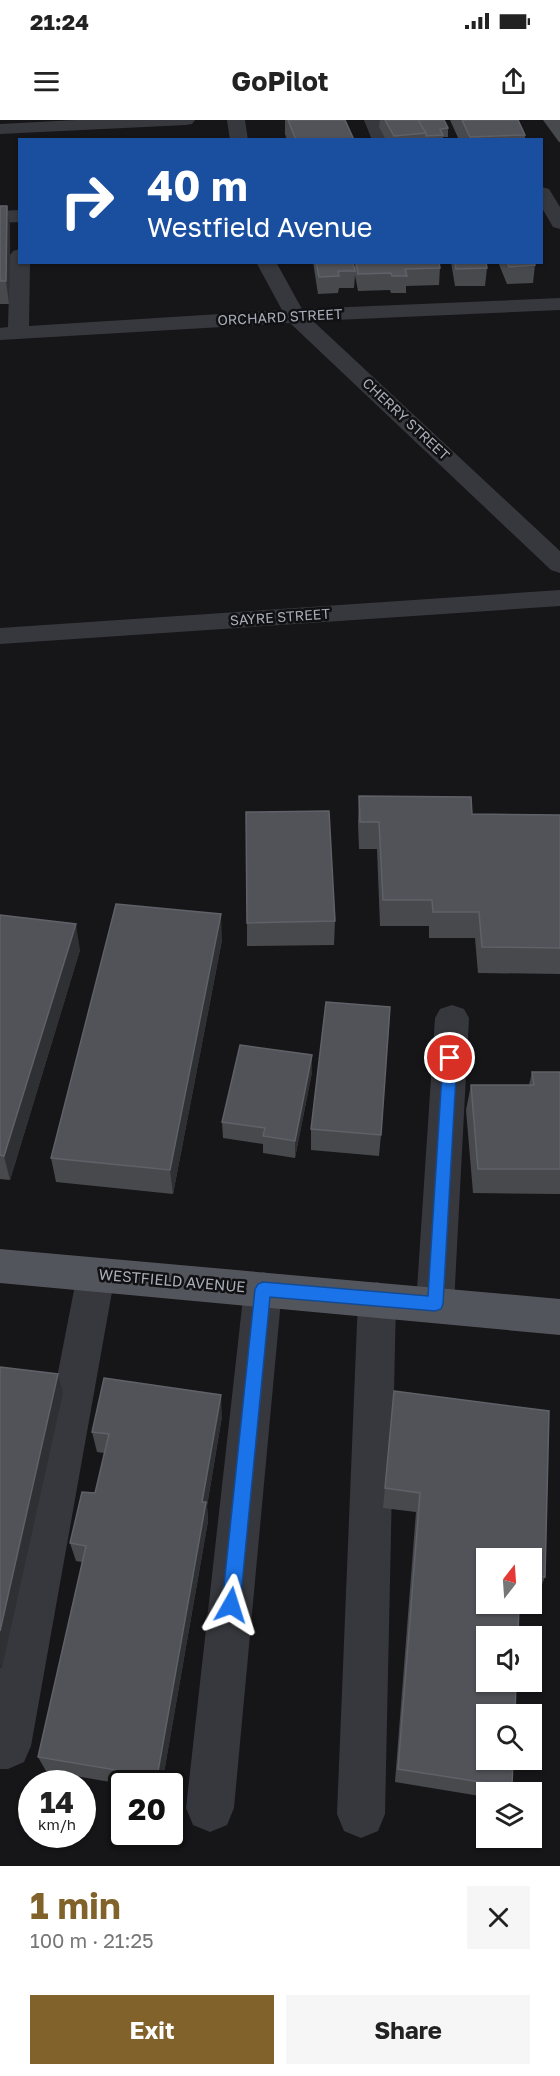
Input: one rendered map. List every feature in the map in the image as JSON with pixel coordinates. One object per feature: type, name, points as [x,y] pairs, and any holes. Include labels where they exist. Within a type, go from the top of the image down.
[{"type":"main road","name":"WESTFIELD AVENUE","points":[[0,1266],[560,1317]]},
{"type":"street","points":[[0,129],[186,120]]},
{"type":"street","points":[[236,120],[239,138]]},
{"type":"street","points":[[373,120],[380,138]]},
{"type":"street","points":[[543,195],[560,223]]},
{"type":"street","points":[[0,218],[18,216]]},
{"type":"street","points":[[9,334],[19,264]]},
{"type":"street","name":"CHERRY STREET","points":[[267,264],[295,316],[560,565]]},
{"type":"street","name":"ORCHARD STREET","points":[[9,334],[295,316],[560,304]]},
{"type":"street","name":"SAYRE STREET","points":[[0,636],[560,598]]},
{"type":"street","points":[[435,1304],[452,1018]]},
{"type":"street","points":[[0,1746],[8,1746],[96,1275]]},
{"type":"street","points":[[210,1808],[263,1289]]},
{"type":"street","points":[[361,1814],[377,1299]]},
{"type":"building","points":[[288,120],[345,120],[353,138],[295,138]]},
{"type":"building","points":[[385,120],[418,120],[426,133],[394,136]]},
{"type":"building","points":[[418,120],[444,120],[448,128],[440,129],[443,135],[426,136]]},
{"type":"building","points":[[462,120],[518,120],[525,135],[470,137]]},
{"type":"building","points":[[0,206],[7,206],[6,281],[0,281]]},
{"type":"building","points":[[316,264],[353,264],[355,271],[338,271],[339,276],[319,277]]},
{"type":"building","points":[[356,264],[439,264],[440,268],[405,269],[407,276],[392,276],[391,273],[358,274]]},
{"type":"building","points":[[455,264],[486,264],[487,268],[456,269]]},
{"type":"building","points":[[508,264],[535,265],[509,267]]},
{"type":"building","points":[[359,796],[471,797],[472,814],[560,815],[560,948],[482,947],[479,912],[433,912],[432,900],[383,900],[379,822],[360,822]]},
{"type":"building","points":[[329,811],[335,921],[247,923],[246,812]]},
{"type":"building","points":[[116,904],[221,914],[170,1170],[51,1158]]},
{"type":"building","points":[[0,915],[76,924],[4,1156],[0,1155]]},
{"type":"building","points":[[326,1002],[390,1007],[381,1135],[311,1129]]},
{"type":"building","points":[[240,1045],[312,1055],[295,1141],[263,1136],[265,1128],[222,1122]]},
{"type":"building","points":[[532,1072],[560,1072],[560,1169],[478,1169],[471,1085],[534,1085]]},
{"type":"building","points":[[0,1367],[58,1374],[0,1631]]},
{"type":"building","points":[[104,1378],[221,1395],[202,1502],[206,1502],[158,1770],[115,1770],[38,1757],[86,1546],[70,1543],[82,1492],[95,1493],[109,1434],[92,1432]]},
{"type":"building","points":[[394,1391],[549,1411],[545,1577],[542,1576],[542,1548],[476,1548],[476,1614],[519,1614],[518,1626],[476,1626],[476,1692],[516,1692],[515,1704],[476,1704],[476,1770],[513,1770],[512,1782],[480,1782],[398,1769],[420,1493],[385,1488]]},
{"type":"route","points":[[231,1605],[263,1289],[435,1304],[450,1058]]}]
